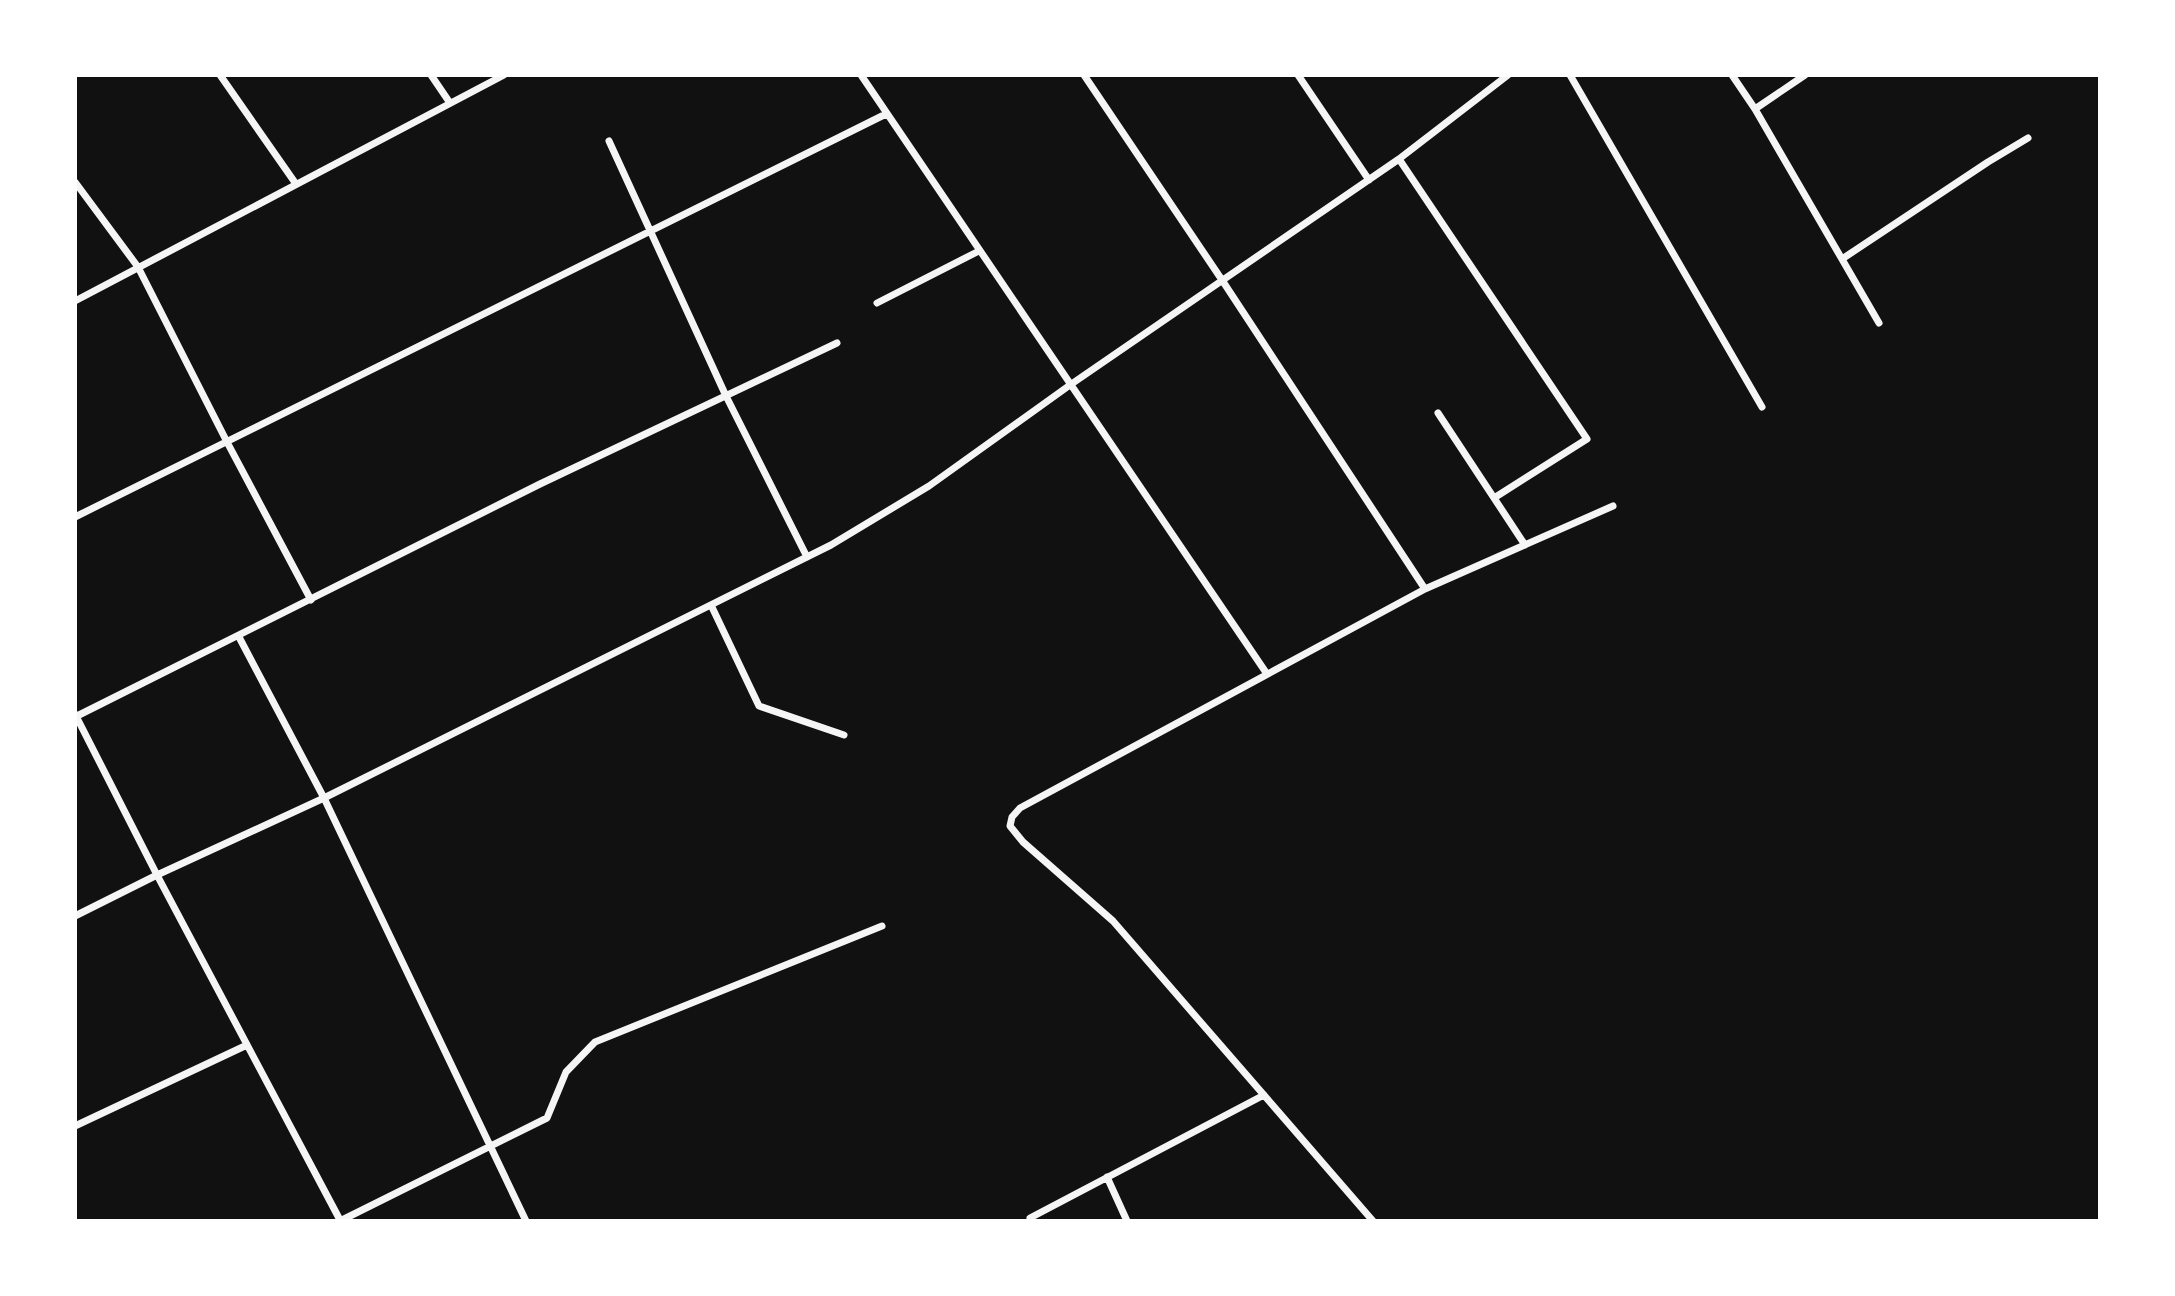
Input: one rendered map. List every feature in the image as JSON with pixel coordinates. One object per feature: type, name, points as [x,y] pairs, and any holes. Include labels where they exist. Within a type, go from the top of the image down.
[{"type":"street","points":[[220,75],[296,184]]},
{"type":"street","points":[[431,75],[450,103]]},
{"type":"street","points":[[75,301],[504,75]]},
{"type":"street","points":[[861,75],[1267,674]]},
{"type":"street","points":[[1084,75],[1425,589]]},
{"type":"street","points":[[1298,75],[1369,180]]},
{"type":"street","points":[[75,916],[324,798],[807,557],[929,486],[1070,385],[1399,159],[1508,75]]},
{"type":"street","points":[[1570,75],[1762,407]]},
{"type":"street","points":[[1732,75],[1755,109],[1880,323]]},
{"type":"street","points":[[1755,109],[1805,75]]},
{"type":"street","points":[[75,517],[886,114]]},
{"type":"street","points":[[1842,259],[2028,138]]},
{"type":"street","points":[[609,141],[726,396],[807,557]]},
{"type":"street","points":[[1399,159],[1587,439],[1494,498]]},
{"type":"street","points":[[75,182],[138,267],[226,442],[311,600]]},
{"type":"street","points":[[877,303],[979,251]]},
{"type":"street","points":[[837,343],[540,484],[239,637],[76,716],[340,1221],[547,1118],[566,1072],[595,1042],[882,926]]},
{"type":"street","points":[[1438,413],[1525,545]]},
{"type":"street","points":[[1373,1221],[1113,921],[1023,842],[1010,826],[1012,817],[1020,808],[1425,589],[1613,506]]},
{"type":"street","points":[[710,605],[759,706],[844,735]]},
{"type":"street","points":[[239,637],[324,798],[526,1221]]},
{"type":"street","points":[[75,1126],[247,1045]]},
{"type":"street","points":[[1030,1217],[1264,1095]]},
{"type":"street","points":[[1107,1177],[1127,1221]]}]
